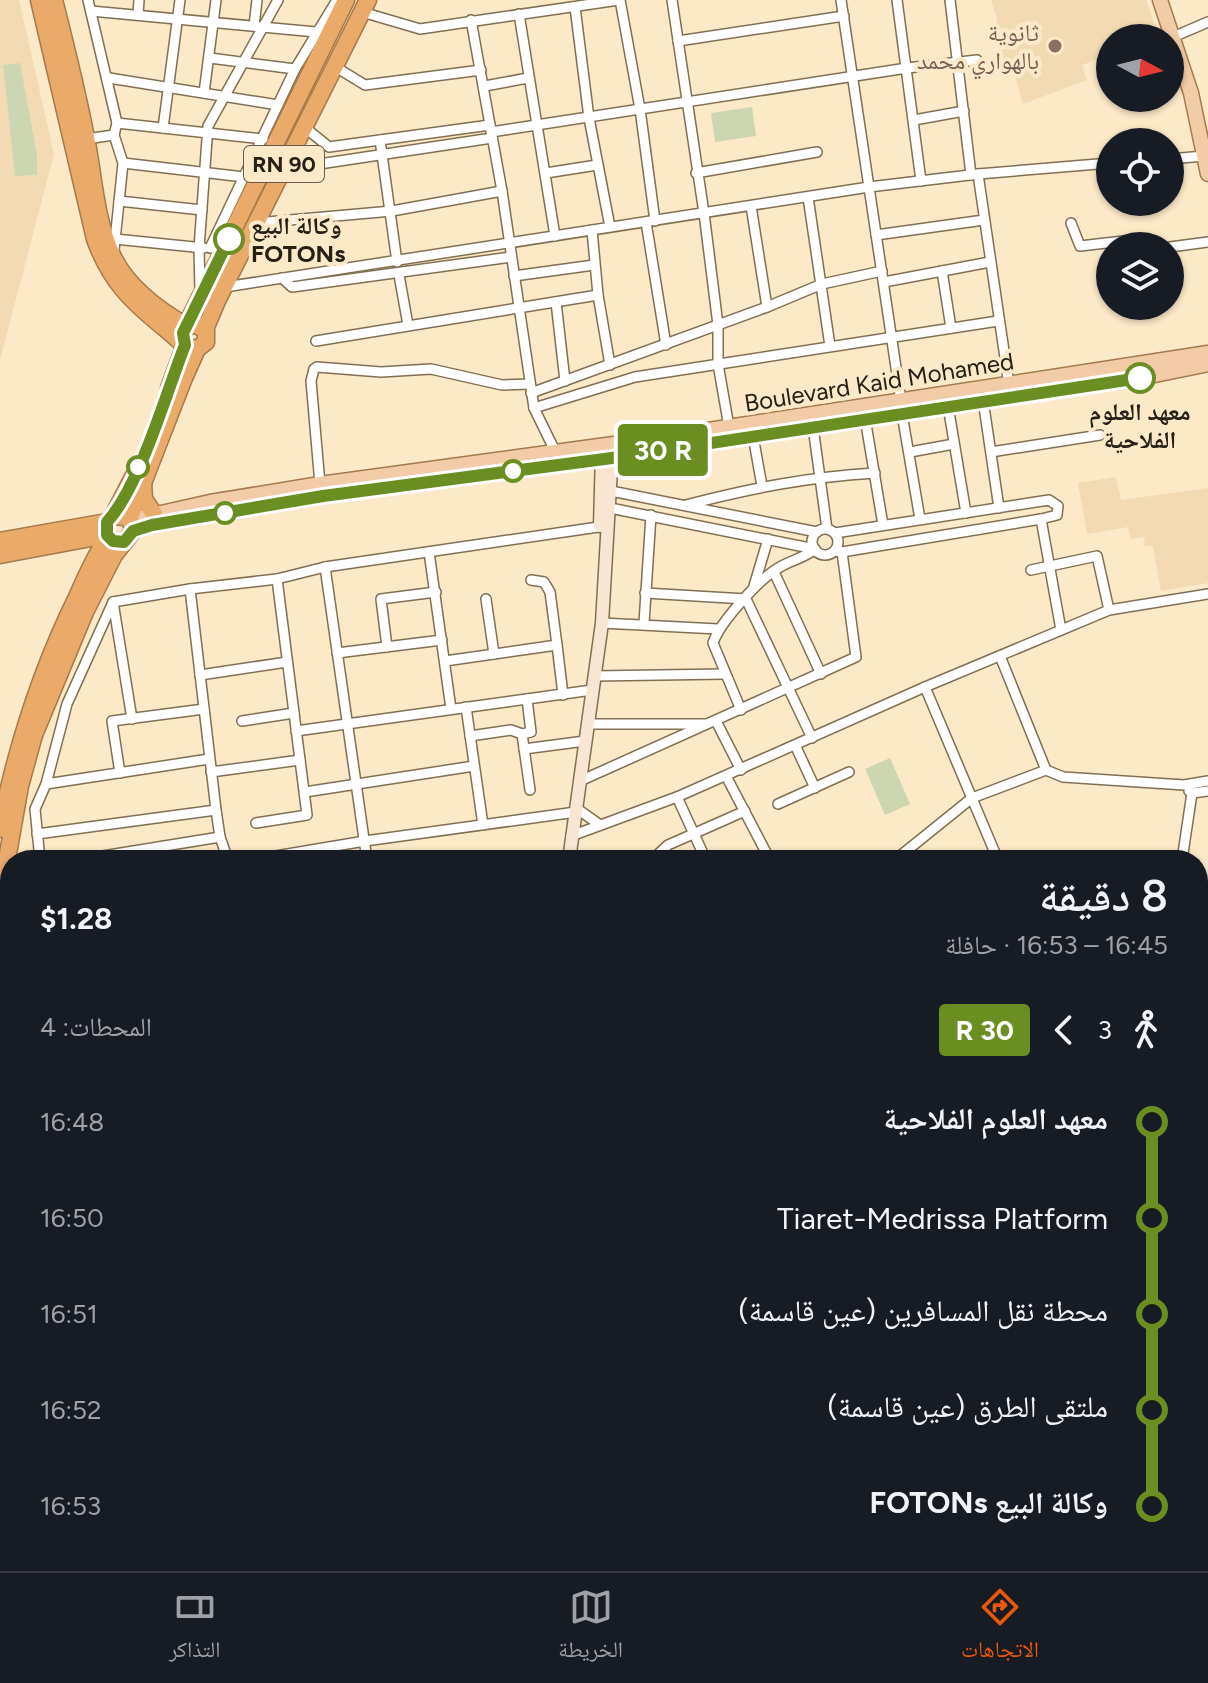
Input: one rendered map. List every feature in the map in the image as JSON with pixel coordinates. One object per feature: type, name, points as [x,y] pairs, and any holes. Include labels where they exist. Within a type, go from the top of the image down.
[{"type":"highway","points":[[39,0],[95,239],[104,263],[124,292],[191,347]]},
{"type":"highway","points":[[54,0],[99,209],[114,248],[142,295],[188,327]]},
{"type":"highway","name":"RN 90","points":[[188,327],[217,250],[336,0]]},
{"type":"highway","name":"RN 90","points":[[205,330],[255,223],[365,6]]},
{"type":"highway","points":[[0,829],[17,749],[41,675],[89,571],[119,528],[143,480],[191,347],[183,333],[195,324],[205,330],[206,342],[191,347],[136,471],[119,528],[114,555],[85,612],[34,735],[20,786],[9,850]]},
{"type":"highway","points":[[143,480],[144,499],[154,514]]},
{"type":"highway","points":[[0,541],[119,528]]},
{"type":"highway","points":[[0,555],[71,542],[119,528]]},
{"type":"highway","points":[[71,542],[91,550],[89,571]]},
{"type":"main road","points":[[1160,0],[1168,24]]},
{"type":"main road","points":[[1184,73],[1197,115],[1208,174]]},
{"type":"main road","name":"Boulevard Kaid Mohamed","points":[[119,528],[154,514],[320,484],[555,451],[607,452],[729,427],[901,407],[1009,385],[1208,353]]},
{"type":"main road","name":"Boulevard Kaid Mohamed","points":[[119,528],[607,452],[813,427],[865,418],[901,407],[948,406],[1140,378],[1208,364]]},
{"type":"street","points":[[88,0],[109,78],[117,123],[114,135],[123,163],[114,248],[217,250],[244,177],[295,69],[336,0]]},
{"type":"street","points":[[138,15],[139,0]]},
{"type":"street","points":[[163,128],[180,0]]},
{"type":"street","points":[[204,93],[216,0]]},
{"type":"street","points":[[257,0],[259,26]]},
{"type":"street","points":[[200,298],[199,248],[208,126],[244,61],[259,26],[278,0]]},
{"type":"street","points":[[365,6],[420,29],[619,0],[640,109],[666,345]]},
{"type":"street","points":[[672,0],[704,213],[718,325],[718,364],[729,427]]},
{"type":"street","points":[[841,0],[920,519]]},
{"type":"street","points":[[897,0],[921,181]]},
{"type":"street","points":[[950,0],[964,111],[1009,385]]},
{"type":"street","points":[[575,7],[589,118],[610,227]]},
{"type":"street","points":[[91,11],[316,32]]},
{"type":"street","points":[[519,14],[555,236]]},
{"type":"street","points":[[678,41],[844,16]]},
{"type":"street","points":[[471,20],[485,86],[534,408],[555,451]]},
{"type":"street","points":[[1184,32],[1208,22]]},
{"type":"street","points":[[210,58],[295,69]]},
{"type":"street","points":[[276,181],[306,166],[491,132],[977,60]]},
{"type":"street","points":[[334,66],[365,85],[481,70]]},
{"type":"street","points":[[109,78],[278,105]]},
{"type":"street","points":[[485,86],[528,78]]},
{"type":"street","points":[[914,120],[964,111]]},
{"type":"street","points":[[117,123],[263,139]]},
{"type":"street","points":[[303,126],[329,147],[491,132]]},
{"type":"street","points":[[86,139],[114,135]]},
{"type":"street","points":[[380,140],[397,262]]},
{"type":"street","points":[[696,173],[817,152]]},
{"type":"street","points":[[1184,158],[1204,156]]},
{"type":"street","points":[[123,163],[244,177]]},
{"type":"street","points":[[225,287],[869,187],[974,174],[1096,164]]},
{"type":"street","points":[[546,173],[597,165]]},
{"type":"street","points":[[255,223],[392,211],[502,191]]},
{"type":"street","points":[[808,197],[830,346]]},
{"type":"street","points":[[119,201],[202,210]]},
{"type":"street","points":[[751,206],[767,307]]},
{"type":"street","points":[[876,235],[984,220]]},
{"type":"street","points":[[1071,223],[1080,246],[1096,244]]},
{"type":"street","points":[[592,230],[594,265],[610,365]]},
{"type":"street","points":[[1184,245],[1208,242]]},
{"type":"street","points":[[282,278],[292,287],[399,275],[511,257]]},
{"type":"street","points":[[884,282],[990,262]]},
{"type":"street","points":[[514,276],[594,265]]},
{"type":"street","points":[[320,484],[311,381],[317,367],[381,372],[431,369],[531,389],[565,381],[666,345],[822,284],[882,271]]},
{"type":"street","points":[[942,271],[951,328]]},
{"type":"street","points":[[399,275],[408,325]]},
{"type":"street","points":[[316,341],[598,295]]},
{"type":"street","points":[[556,302],[565,381]]},
{"type":"street","points":[[534,408],[635,377],[998,321]]},
{"type":"street","points":[[629,358],[635,377]]},
{"type":"street","points":[[983,400],[999,508]]},
{"type":"street","points":[[948,406],[966,513]]},
{"type":"street","points":[[865,418],[883,525]]},
{"type":"street","points":[[580,781],[856,657],[838,544],[826,531],[813,427]]},
{"type":"street","points":[[991,452],[1100,435]]},
{"type":"street","points":[[753,436],[762,486]]},
{"type":"street","points":[[910,452],[954,444]]},
{"type":"street","points":[[605,526],[611,491],[607,452]]},
{"type":"street","points":[[570,850],[602,623],[607,452]]},
{"type":"street","points":[[682,506],[762,486],[819,477],[875,473]]},
{"type":"street","points":[[610,508],[815,549],[824,555],[1041,519],[1057,515],[1058,506],[1049,500],[826,531],[611,491]]},
{"type":"street","points":[[644,623],[651,515]]},
{"type":"street","points":[[1041,519],[1061,630]]},
{"type":"street","points":[[113,602],[605,526]]},
{"type":"street","points":[[815,549],[813,538],[826,531]]},
{"type":"street","points":[[754,588],[768,539]]},
{"type":"street","points":[[741,710],[713,643],[718,629],[754,588],[774,572],[815,549]]},
{"type":"street","points":[[429,552],[451,709]]},
{"type":"street","points":[[1031,570],[1097,556],[1109,610]]},
{"type":"street","points":[[325,567],[366,850]]},
{"type":"street","points":[[774,572],[821,674]]},
{"type":"street","points":[[256,823],[307,815],[277,579]]},
{"type":"street","points":[[531,580],[544,582],[550,592],[563,695]]},
{"type":"street","points":[[190,589],[209,759],[225,850]]},
{"type":"street","points":[[387,647],[381,599],[436,592]]},
{"type":"street","points":[[645,593],[746,599]]},
{"type":"street","points":[[571,836],[677,797],[925,687],[1109,610],[1208,594]]},
{"type":"street","points":[[486,599],[494,654]]},
{"type":"street","points":[[746,599],[812,738]]},
{"type":"street","points":[[113,602],[132,719]]},
{"type":"street","points":[[39,850],[35,809],[46,784],[67,704],[113,602]]},
{"type":"street","points":[[602,623],[718,629]]},
{"type":"street","points":[[337,653],[442,640]]},
{"type":"street","points":[[445,661],[557,645]]},
{"type":"street","points":[[1000,656],[1046,770]]},
{"type":"street","points":[[200,675],[287,662]]},
{"type":"street","points":[[594,676],[725,674]]},
{"type":"street","points":[[925,687],[994,850]]},
{"type":"street","points":[[296,731],[592,690]]},
{"type":"street","points":[[470,736],[511,730],[522,734],[531,732],[527,699]]},
{"type":"street","points":[[466,707],[483,825]]},
{"type":"street","points":[[120,773],[112,721],[204,709]]},
{"type":"street","points":[[242,721],[294,713]]},
{"type":"street","points":[[587,724],[712,722]]},
{"type":"street","points":[[712,722],[741,770]]},
{"type":"street","points":[[522,734],[530,790]]},
{"type":"street","points":[[524,749],[585,741]]},
{"type":"street","points":[[795,745],[815,788]]},
{"type":"street","points":[[46,784],[209,759]]},
{"type":"street","points":[[211,772],[300,760]]},
{"type":"street","points":[[305,792],[474,766]]},
{"type":"street","points":[[908,850],[972,798],[1046,770],[1063,777],[1208,791]]},
{"type":"street","points":[[778,804],[849,772]]},
{"type":"street","points":[[726,776],[765,850]]},
{"type":"street","points":[[1188,789],[1208,781]]},
{"type":"street","points":[[1183,850],[1188,789]]},
{"type":"street","points":[[677,797],[702,850]]},
{"type":"street","points":[[37,834],[216,810]]},
{"type":"street","points":[[318,850],[576,810],[600,825]]},
{"type":"street","points":[[663,850],[745,811]]},
{"type":"street","points":[[155,850],[220,837]]},
{"type":"shaded area","points":[[0,0],[19,0],[54,154],[0,360]]},
{"type":"shaded area","name":"ثانوية بالهواري محمد","points":[[991,0],[1146,0],[1154,24],[1096,24],[1096,60],[1082,65],[1087,80],[1023,104],[1011,62],[1004,64],[996,28],[997,18]]},
{"type":"shaded area","points":[[1116,477],[1121,500],[1208,488],[1208,583],[1161,591],[1153,546],[1145,546],[1144,537],[1131,539],[1128,527],[1087,534],[1078,483]]},
{"type":"green space","points":[[20,63],[37,155],[37,175],[15,176],[3,65]]},
{"type":"green space","points":[[752,107],[756,136],[715,142],[711,113]]},
{"type":"green space","points":[[890,758],[910,804],[885,815],[865,769]]},
{"type":"bus line","points":[[229,239],[183,333],[185,345],[136,471],[105,526],[107,535],[113,541],[124,542],[133,531],[152,525],[323,496],[612,458],[1140,378]]},
{"type":"place","name":"ثانوية بالهواري محمد","points":[[1055,46]]},
{"type":"place","name":"وكالة البيع FOTONs","points":[[229,239]]},
{"type":"place","name":"معهد العلوم الفلاحية","points":[[1140,378]]}]
